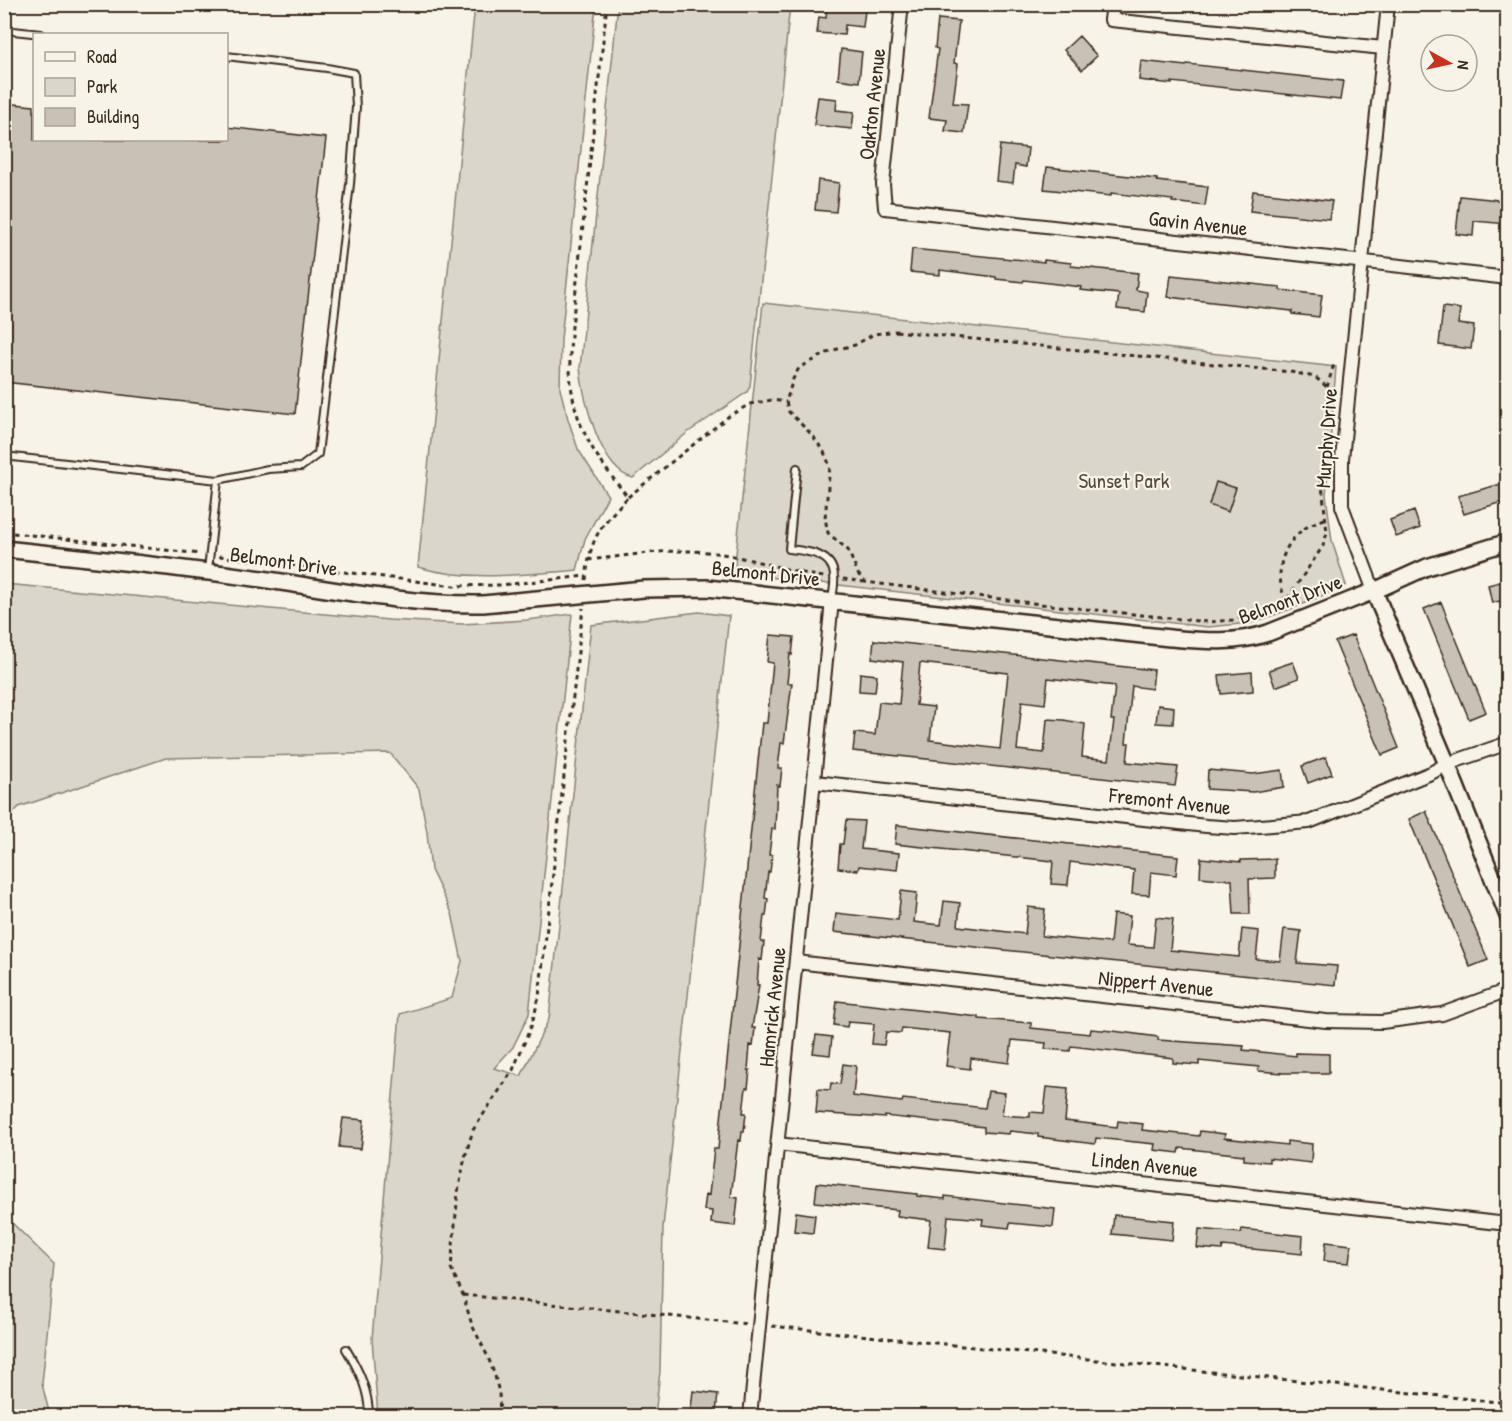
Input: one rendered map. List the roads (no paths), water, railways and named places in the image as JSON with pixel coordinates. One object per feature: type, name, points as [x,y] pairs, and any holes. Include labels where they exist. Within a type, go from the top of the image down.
[{"type":"street","name":"Oakton Avenue","points":[[885,208],[883,184],[902,4]]},
{"type":"street","points":[[1113,4],[1111,20],[1383,48]]},
{"type":"street","name":"Murphy Drive","points":[[1388,4],[1342,459],[1342,506],[1374,591],[1508,916]]},
{"type":"street","name":"Gavin Avenue","points":[[885,208],[1508,278]]},
{"type":"street","name":"Belmont Drive","points":[[4,549],[208,572],[458,605],[655,588],[707,588],[1158,636],[1225,641],[1257,637],[1374,591],[1427,567],[1508,542]]},
{"type":"street","name":"Hamrick Avenue","points":[[750,1416],[832,601]]},
{"type":"street","name":"Fremont Avenue","points":[[815,782],[1235,828],[1271,827],[1309,822],[1447,765],[1508,743]]},
{"type":"street","name":"Nippert Avenue","points":[[796,962],[1326,1021],[1382,1022],[1442,1014],[1508,990]]},
{"type":"street","name":"Linden Avenue","points":[[777,1144],[1508,1224]]},
{"type":"lane","points":[[4,30],[33,33]]},
{"type":"lane","points":[[4,456],[218,480],[268,469],[301,467],[318,454],[350,184],[356,108],[354,74],[327,68],[228,56]]},
{"type":"lane","points":[[797,468],[789,549],[815,553],[828,561],[835,574],[832,601]]},
{"type":"lane","points":[[208,572],[218,480]]},
{"type":"lane","points":[[346,1349],[359,1370],[369,1401],[369,1416]]},
{"type":"park label","name":"Sunset Park","points":[[1124,480]]}]
